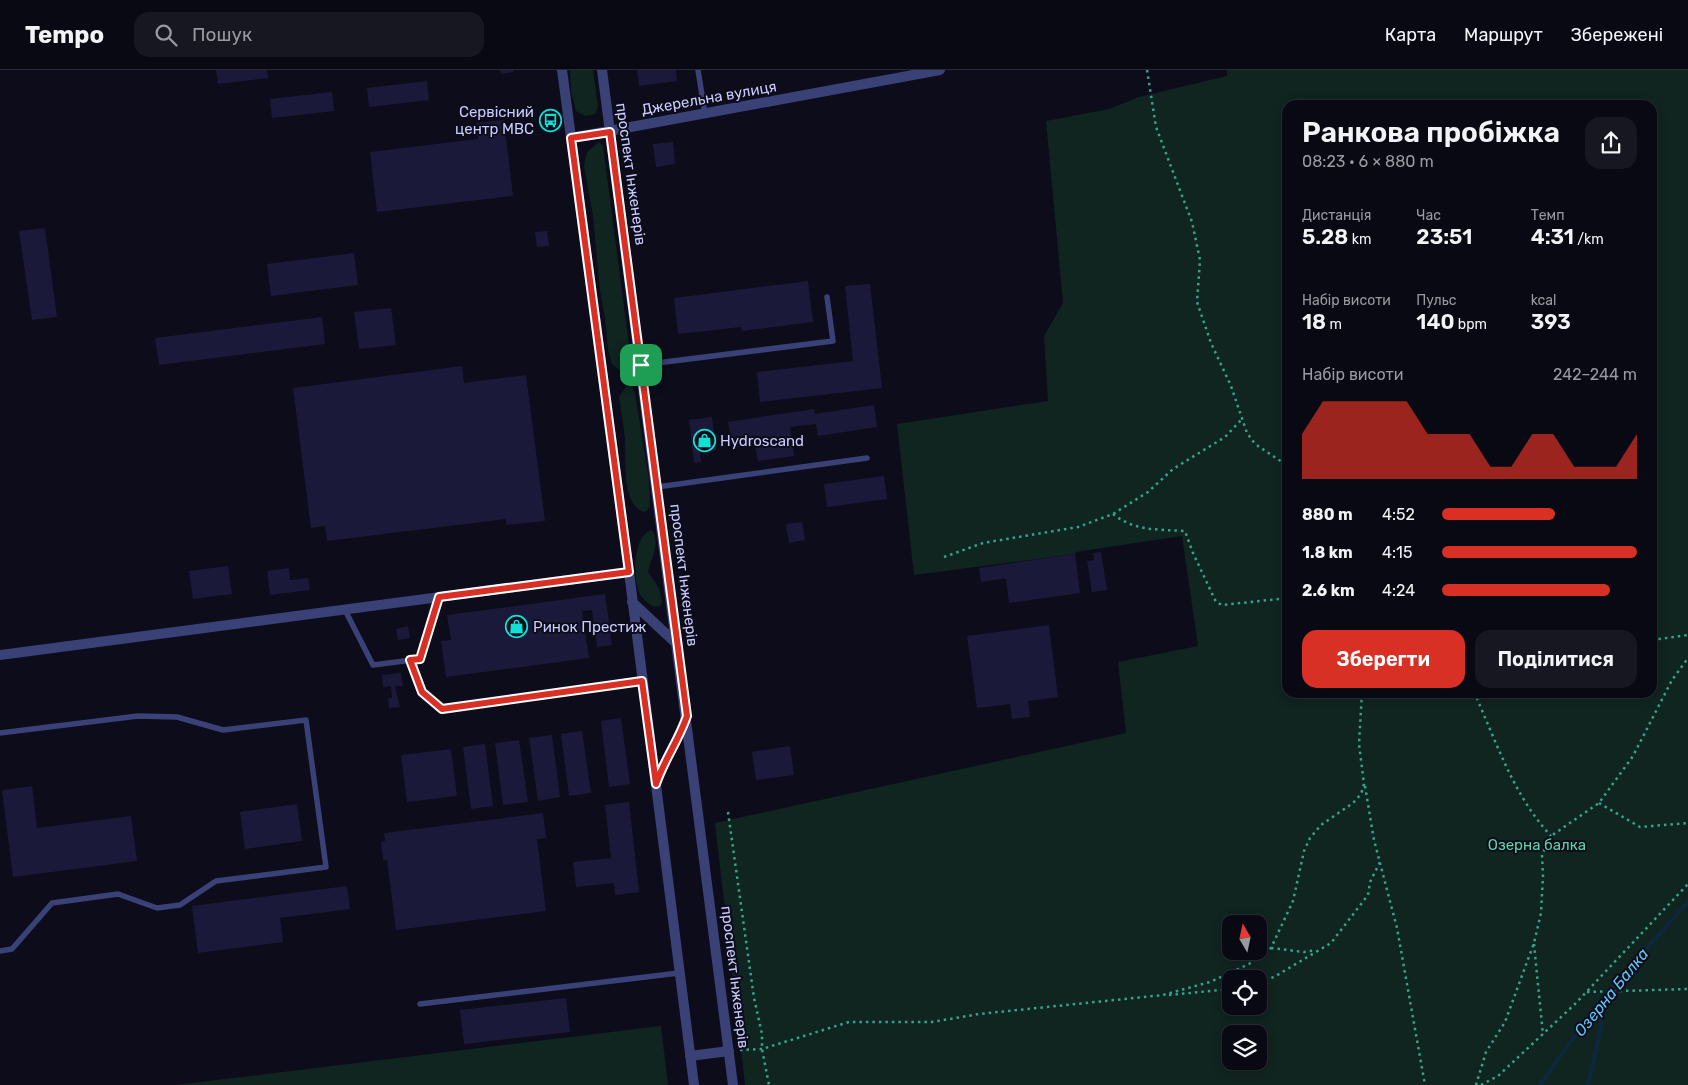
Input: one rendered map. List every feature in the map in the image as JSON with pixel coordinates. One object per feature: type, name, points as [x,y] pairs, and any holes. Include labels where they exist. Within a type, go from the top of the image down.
[{"type":"street","points":[[562,70],[629,572],[694,1085]]},
{"type":"street","name":"проспект Інженерів","points":[[602,70],[678,646],[733,1085]]},
{"type":"street","name":"Джерельна вулиця","points":[[571,138],[940,70]]},
{"type":"street","points":[[0,655],[629,572]]},
{"type":"street","points":[[632,602],[678,646]]},
{"type":"street","points":[[656,784],[663,763],[680,736],[687,716]]},
{"type":"street","points":[[690,1056],[729,1051]]},
{"type":"lane","points":[[698,70],[704,114]]},
{"type":"lane","points":[[641,365],[833,341],[827,297]]},
{"type":"lane","points":[[657,487],[867,458]]},
{"type":"lane","points":[[345,610],[373,665],[420,659],[439,597]]},
{"type":"lane","points":[[410,660],[422,692],[442,709],[642,681]]},
{"type":"lane","points":[[0,733],[138,716],[177,718],[222,730],[306,720],[326,866],[216,881],[180,905],[157,908],[118,894],[52,903],[12,949],[0,951]]},
{"type":"lane","points":[[420,1004],[679,973]]},
{"type":"path","points":[[1147,70],[1156,127],[1192,222],[1200,260],[1197,302],[1211,343],[1231,386],[1247,433],[1254,444],[1282,462]]},
{"type":"path","points":[[944,557],[983,543],[1078,527],[1113,514],[1148,492],[1173,469],[1225,436],[1242,419]]},
{"type":"path","points":[[1113,514],[1128,524],[1146,530],[1186,531],[1193,553],[1216,602],[1222,605],[1282,599]]},
{"type":"path","points":[[1657,639],[1688,635]]},
{"type":"path","points":[[1476,1085],[1486,1052],[1505,1022],[1534,944],[1541,913],[1542,855],[1551,836],[1599,802],[1633,756],[1672,680],[1688,658]]},
{"type":"path","points":[[1363,698],[1359,744],[1364,784],[1380,862],[1397,928],[1425,1085]]},
{"type":"path","points":[[1477,698],[1518,792],[1533,817],[1551,836]]},
{"type":"path","points":[[1163,995],[1210,982],[1249,964],[1271,948],[1293,901],[1304,852],[1310,838],[1321,825],[1353,804],[1364,784]]},
{"type":"path","points":[[1599,802],[1640,827],[1688,824]]},
{"type":"path","points":[[728,812],[750,971],[769,1085]]},
{"type":"path","points":[[1267,979],[1331,943],[1368,895],[1370,882],[1380,862]]},
{"type":"path","points":[[1481,1085],[1498,1076],[1543,1035],[1688,884]]},
{"type":"path","points":[[1534,944],[1543,1035]]},
{"type":"path","points":[[1271,948],[1304,952],[1320,949]]},
{"type":"path","points":[[1586,992],[1606,990],[1612,992],[1688,990]]},
{"type":"path","points":[[729,1051],[762,1049],[849,1022],[932,1022],[979,1014],[1222,991]]},
{"type":"green space","points":[[570,70],[593,70],[598,106],[595,114],[585,116],[576,111],[571,91]]},
{"type":"green space","name":"Озерна балка","points":[[1227,70],[1688,70],[1688,1085],[745,1085],[715,823],[1126,733],[1118,662],[1198,646],[1182,536],[1076,552],[1075,554],[914,575],[897,424],[1048,401],[1044,336],[1063,303],[1046,121],[1109,109],[1139,97],[1227,76]]},
{"type":"green space","points":[[599,142],[603,146],[631,360],[629,367],[619,370],[612,364],[608,350],[593,216],[584,166],[587,152]]},
{"type":"green space","points":[[627,385],[631,385],[635,393],[649,480],[650,507],[645,512],[637,508],[632,501],[626,481],[625,435],[619,397]]},
{"type":"green space","points":[[652,530],[656,540],[648,572],[659,588],[662,602],[660,606],[654,607],[641,596],[635,570],[637,549],[645,534]]},
{"type":"green space","points":[[661,1026],[668,1085],[175,1085]]},
{"type":"building","points":[[216,70],[267,70],[268,78],[218,84]]},
{"type":"building","points":[[500,70],[513,70],[513,72],[501,74]]},
{"type":"building","points":[[637,70],[676,70],[677,81],[639,86]]},
{"type":"building","points":[[427,81],[429,100],[369,107],[367,88]]},
{"type":"building","points":[[332,92],[334,111],[272,118],[270,99]]},
{"type":"building","points":[[504,120],[513,196],[377,212],[370,152],[478,139],[476,123]]},
{"type":"building","points":[[673,142],[675,164],[656,167],[653,144]]},
{"type":"building","points":[[45,228],[57,317],[32,320],[19,231]]},
{"type":"building","points":[[547,231],[549,246],[537,247],[535,232]]},
{"type":"building","points":[[354,253],[358,285],[271,296],[267,264]]},
{"type":"building","points":[[808,281],[813,322],[742,331],[741,327],[678,334],[674,298]]},
{"type":"building","points":[[870,284],[882,388],[760,402],[757,372],[853,361],[845,286]]},
{"type":"building","points":[[391,308],[396,345],[359,349],[354,312]]},
{"type":"building","points":[[322,317],[325,344],[159,365],[155,338]]},
{"type":"building","points":[[462,366],[464,383],[526,375],[545,521],[506,525],[506,519],[327,541],[325,526],[311,528],[293,388]]},
{"type":"building","points":[[874,405],[877,427],[818,436],[816,424],[790,427],[794,456],[758,461],[755,445],[732,448],[728,422],[814,409],[815,414]]},
{"type":"building","points":[[712,417],[716,450],[700,453],[701,462],[694,463],[689,420]]},
{"type":"building","points":[[884,476],[887,499],[827,507],[824,484]]},
{"type":"building","points":[[802,522],[805,540],[789,543],[786,524]]},
{"type":"building","points":[[1101,552],[1107,590],[1092,592],[1087,561],[1094,560],[1093,553]]},
{"type":"building","points":[[1075,554],[1080,593],[1009,603],[1006,578],[981,582],[979,568]]},
{"type":"building","points":[[228,566],[232,594],[193,599],[189,571]]},
{"type":"building","points":[[289,568],[290,580],[308,578],[310,590],[270,595],[267,571]]},
{"type":"building","name":"Ринок Престиж","points":[[605,594],[612,645],[597,647],[592,610],[582,611],[589,658],[446,677],[441,641],[451,640],[447,615]]},
{"type":"building","points":[[1049,625],[1058,697],[1028,701],[1030,717],[1012,719],[1010,704],[977,708],[967,636]]},
{"type":"building","points":[[408,626],[410,638],[398,640],[396,629]]},
{"type":"building","points":[[401,673],[403,686],[395,686],[400,707],[389,708],[388,698],[392,698],[391,686],[383,687],[382,675]]},
{"type":"building","points":[[621,718],[630,784],[609,787],[601,721]]},
{"type":"building","points":[[582,731],[591,793],[569,796],[561,734]]},
{"type":"building","points":[[552,735],[560,797],[538,801],[529,738]]},
{"type":"building","points":[[519,740],[528,802],[503,805],[495,743]]},
{"type":"building","points":[[485,744],[493,806],[471,809],[463,747]]},
{"type":"building","points":[[790,746],[794,775],[756,780],[752,752]]},
{"type":"building","points":[[451,749],[457,796],[407,802],[401,755]]},
{"type":"building","points":[[32,786],[37,828],[131,816],[137,861],[13,877],[2,790]]},
{"type":"building","points":[[629,802],[639,892],[615,895],[614,883],[576,887],[573,862],[611,858],[605,805]]},
{"type":"building","points":[[297,804],[302,841],[245,849],[240,812]]},
{"type":"building","points":[[543,813],[546,838],[537,839],[546,911],[396,930],[387,860],[383,860],[381,842],[385,841],[384,833]]},
{"type":"building","points":[[347,886],[350,909],[280,918],[283,942],[198,953],[192,906]]},
{"type":"building","points":[[566,998],[570,1032],[464,1044],[460,1010]]},
{"type":"waterway","name":"Озерна Балка","points":[[1540,1085],[1598,1003],[1688,902]]},
{"type":"waterway","points":[[1588,1085],[1602,1024],[1598,1003]]},
{"type":"place","name":"Сервісний центр МВС","points":[[550,121]]},
{"type":"place","name":"Hydroscand","points":[[704,441]]},
{"type":"place","name":"Ринок Престиж","points":[[517,627]]},
{"type":"route","points":[[610,132],[641,365],[687,716],[680,736],[663,763],[656,784],[642,681],[442,709],[422,692],[410,660],[420,659],[439,597],[629,572],[571,138],[610,132]]}]
